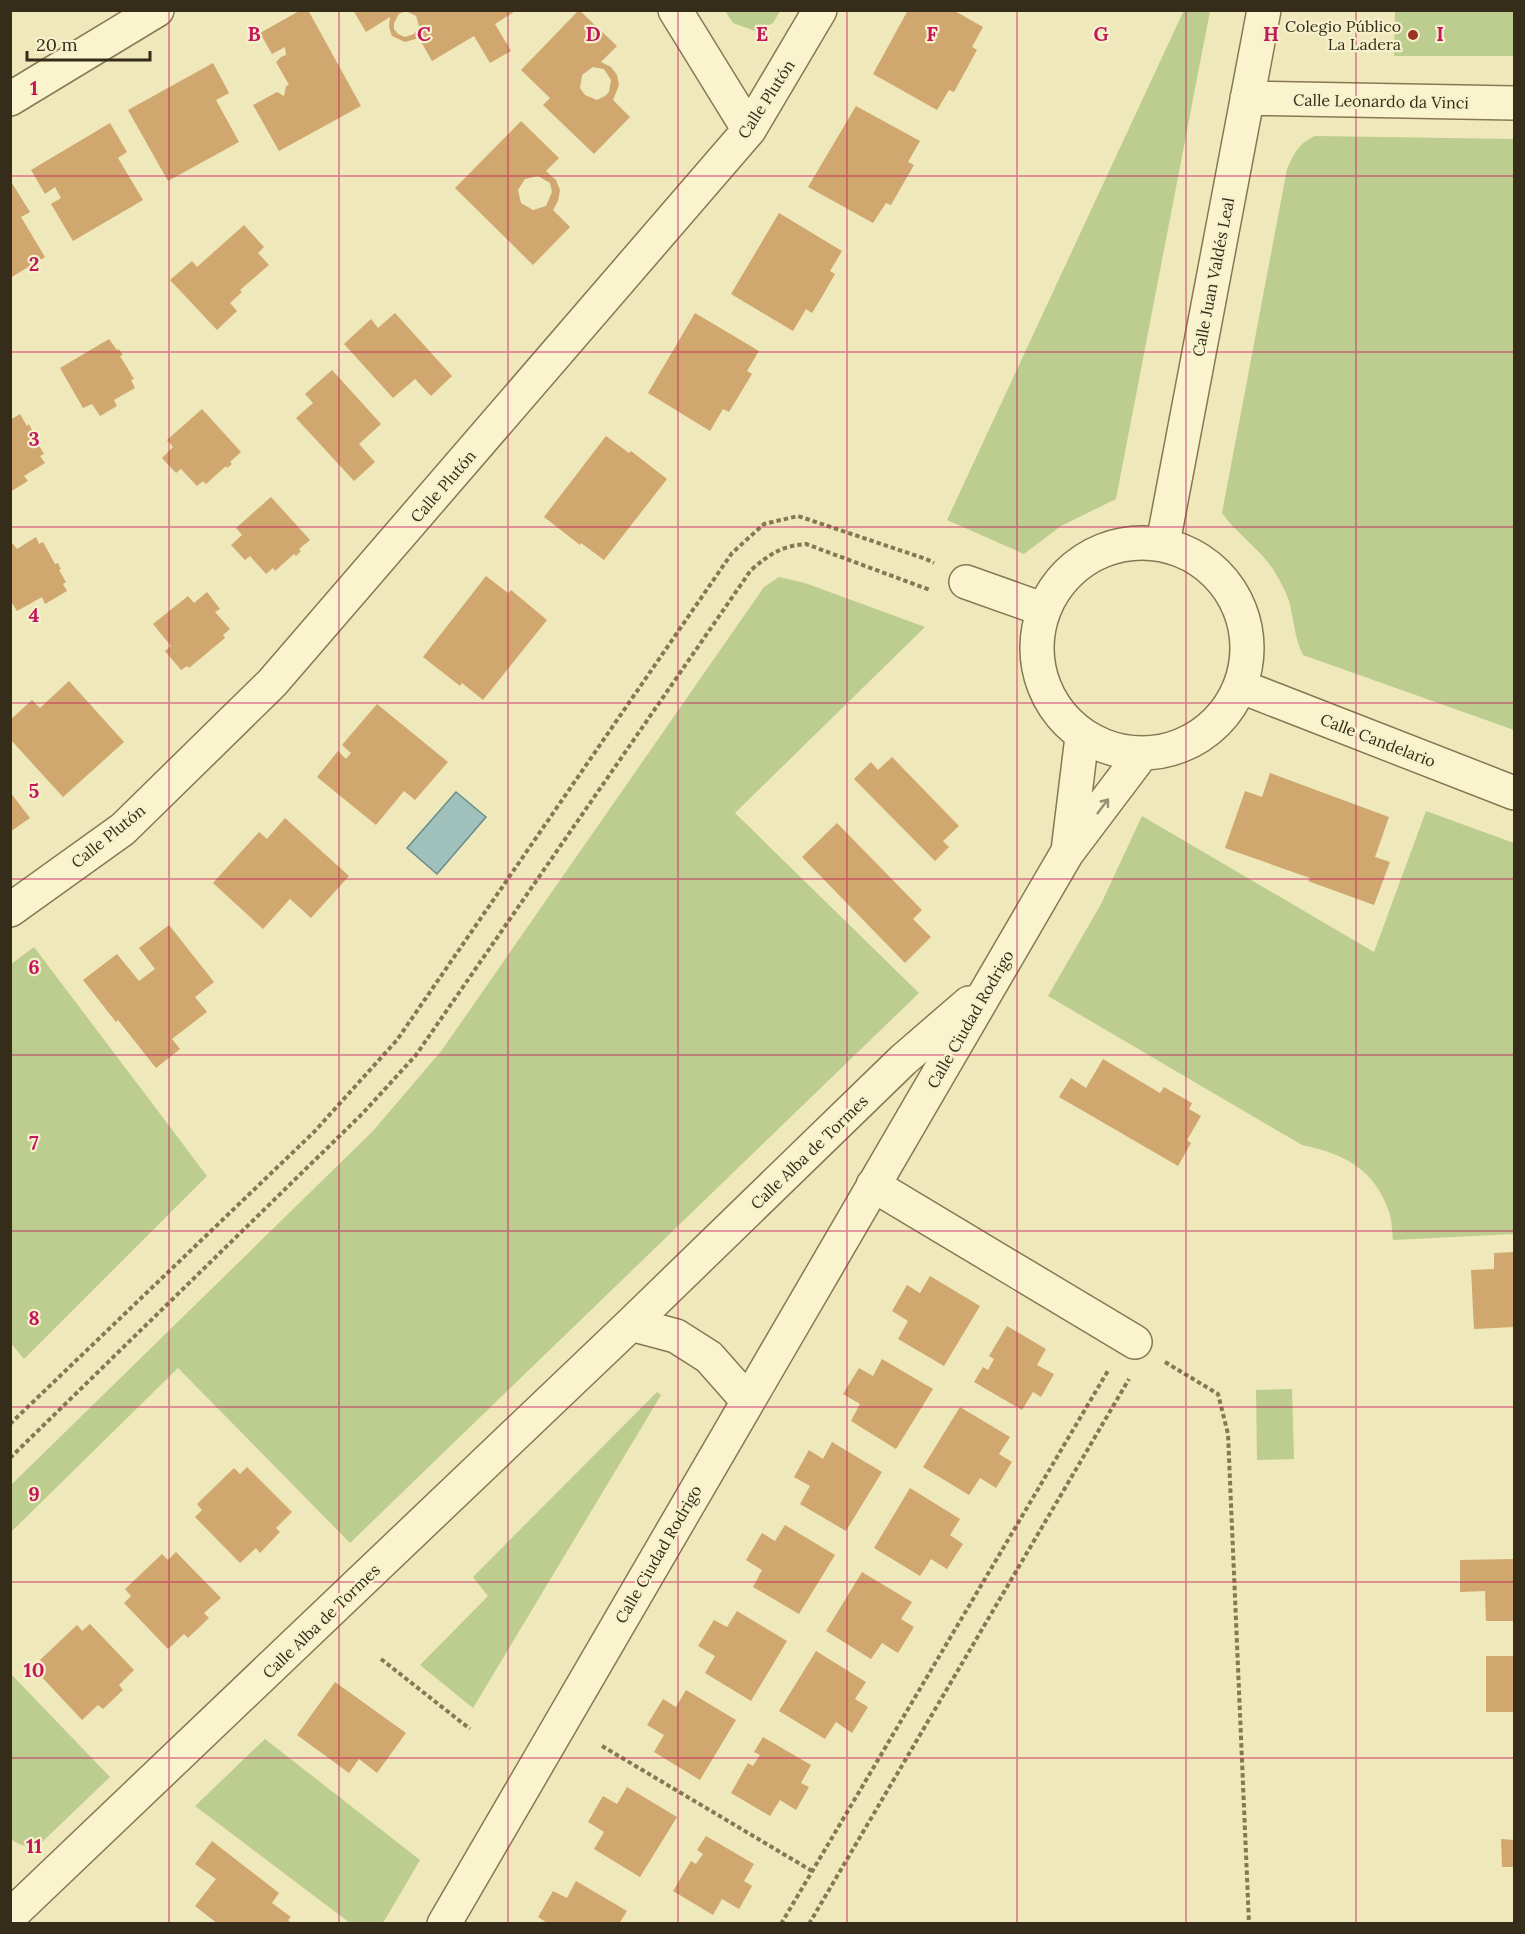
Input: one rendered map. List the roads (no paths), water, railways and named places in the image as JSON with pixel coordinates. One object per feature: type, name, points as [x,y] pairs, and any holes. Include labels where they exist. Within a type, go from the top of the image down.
[{"type":"street","points":[[10,99],[156,10]]},
{"type":"street","points":[[675,10],[749,130]]},
{"type":"street","name":"Calle Plutón","points":[[10,910],[123,829],[272,683],[749,130],[820,10]]},
{"type":"street","name":"Calle Juan Valdés Leal","points":[[1163,543],[1264,10]]},
{"type":"street","name":"Calle Leonardo da Vinci","points":[[1247,98],[1515,103]]},
{"type":"street","points":[[1163,543],[1205,562],[1236,597],[1249,641],[1242,687],[1226,715],[1202,737],[1173,751],[1141,755],[1082,737],[1050,702],[1035,656],[1042,609],[1070,568],[1114,544],[1163,543]]},
{"type":"street","points":[[951,587],[1042,609]]},
{"type":"street","name":"Calle Candelario","points":[[1242,687],[1515,793]]},
{"type":"street","name":"Calle Ciudad Rodrigo","points":[[1067,853],[1082,737]]},
{"type":"street","name":"Calle Ciudad Rodrigo","points":[[444,1923],[1067,853],[1141,755]]},
{"type":"street","name":"Calle Alba de Tormes","points":[[10,1917],[631,1324],[903,1060],[991,984]]},
{"type":"street","points":[[873,1185],[1131,1351]]},
{"type":"street","points":[[631,1324],[676,1336],[709,1357],[747,1400]]},
{"type":"water","points":[[456,792],[486,817],[437,874],[407,848]]},
{"type":"place","name":"Colegio Público La Ladera","points":[[1413,35]]}]
